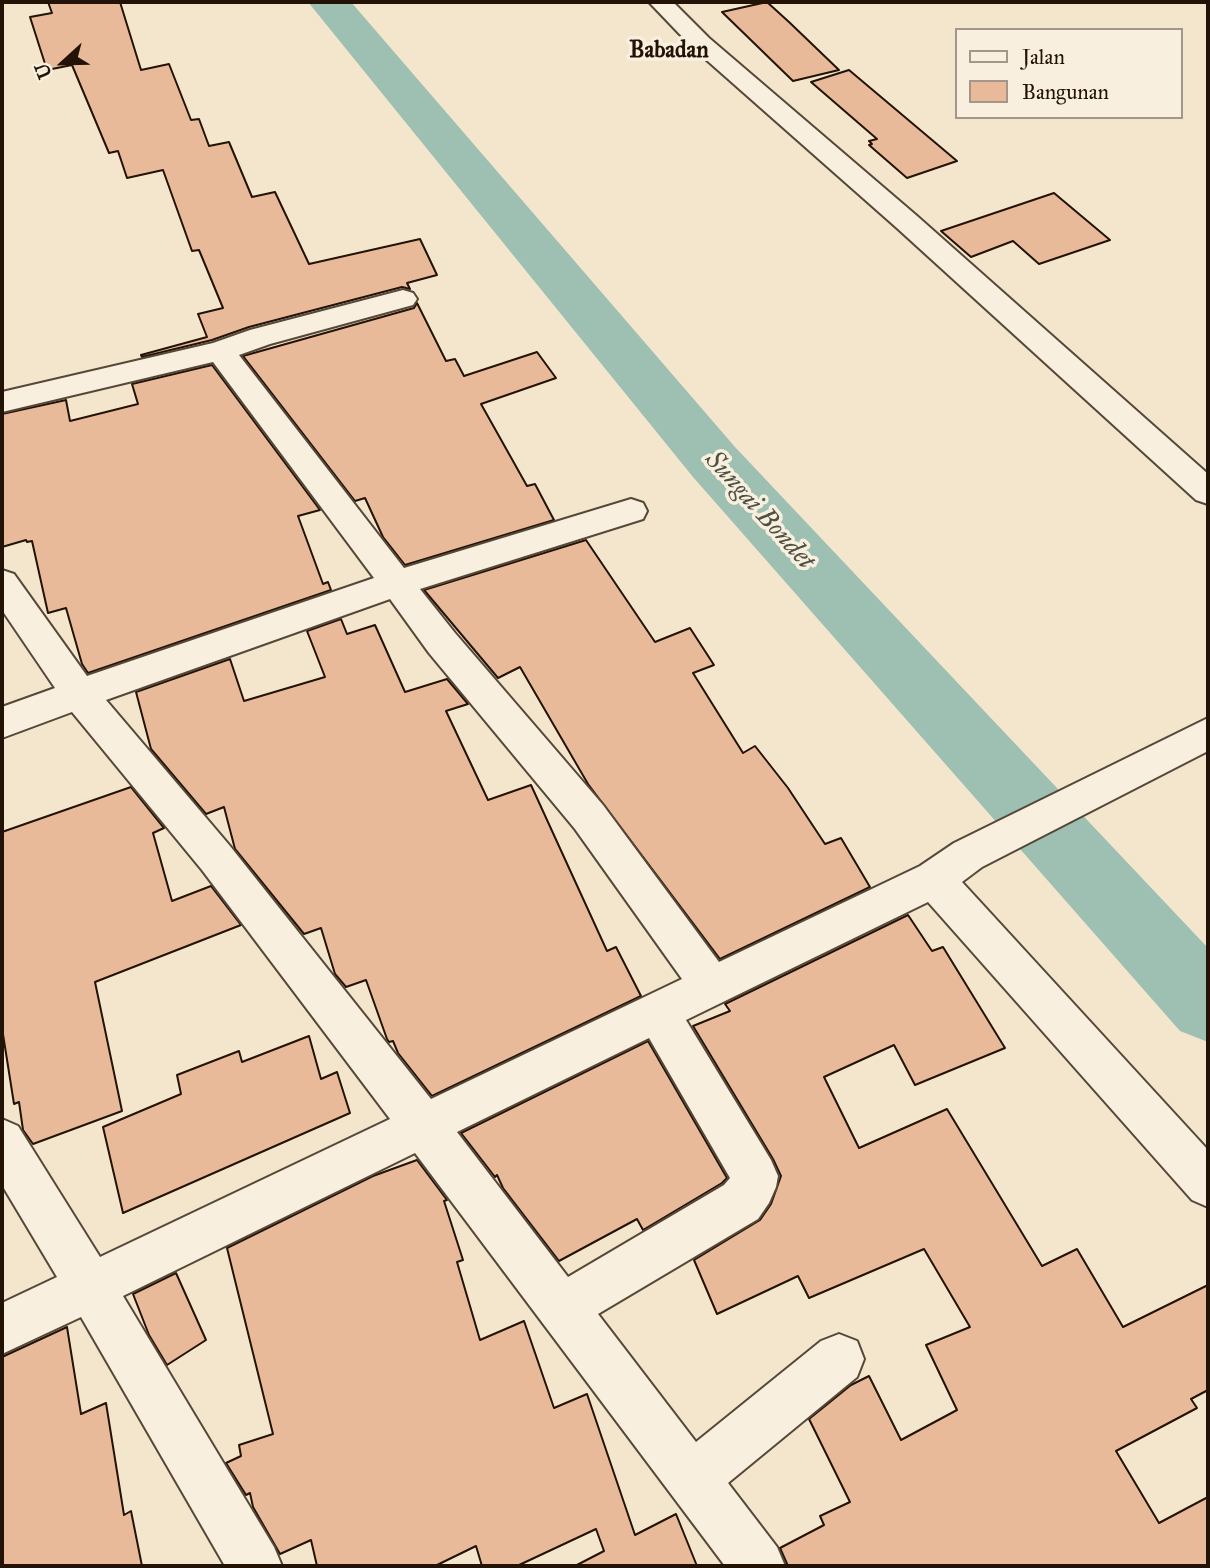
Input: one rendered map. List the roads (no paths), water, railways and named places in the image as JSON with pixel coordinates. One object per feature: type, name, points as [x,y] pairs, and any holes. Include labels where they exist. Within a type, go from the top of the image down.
[{"type":"street","points":[[660,2],[701,43],[1208,492]]},
{"type":"street","points":[[683,2],[701,43]]},
{"type":"street","points":[[2,402],[220,351],[268,334],[403,299]]},
{"type":"street","points":[[220,351],[442,643],[589,817],[711,985]]},
{"type":"street","points":[[2,723],[398,583],[631,510]]},
{"type":"street","points":[[2,583],[79,694],[216,858],[758,1566]]},
{"type":"street","points":[[2,1329],[951,867],[1208,733]]},
{"type":"street","points":[[951,867],[1208,1184]]},
{"type":"street","points":[[562,1308],[741,1202],[754,1187],[755,1177],[747,1162],[657,1012]]},
{"type":"street","points":[[2,1142],[255,1566]]},
{"type":"street","points":[[692,1479],[839,1359]]},
{"type":"waterway","name":"Sungai Bondet","points":[[329,2],[714,462],[1208,1004]]},
{"type":"district","name":"Babadan","points":[[669,51]]}]
